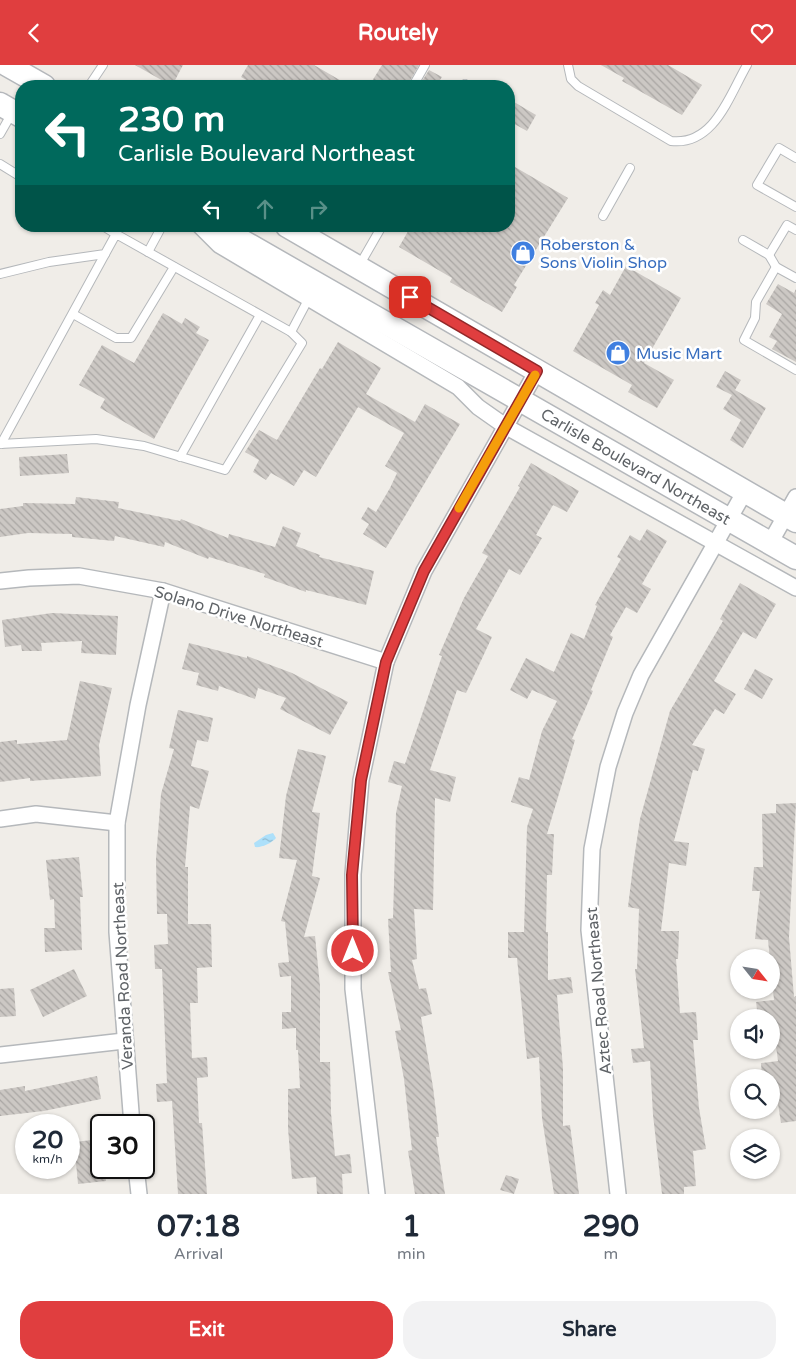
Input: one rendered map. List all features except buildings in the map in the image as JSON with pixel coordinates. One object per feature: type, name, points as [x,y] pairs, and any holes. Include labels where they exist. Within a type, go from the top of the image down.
[{"type":"main road","points":[[7,65],[33,80]]},
{"type":"main road","name":"Carlisle Boulevard Northeast","points":[[225,232],[313,291],[520,399],[796,558]]},
{"type":"main road","name":"Carlisle Boulevard Northeast","points":[[301,232],[311,236],[358,268],[745,491],[792,511]]},
{"type":"street","points":[[206,232],[219,245],[313,291],[458,387],[478,407],[505,425],[796,588]]},
{"type":"street","points":[[377,1194],[353,989],[352,875],[361,780],[386,662],[424,571],[537,371]]},
{"type":"street","name":"Aztec Road Northeast","points":[[618,1194],[589,929],[592,849],[608,767],[628,705],[641,675],[715,541],[745,491]]},
{"type":"street","points":[[770,543],[792,511]]},
{"type":"street","name":"Solano Drive Northeast","points":[[0,581],[29,577],[79,577],[163,591],[386,662]]},
{"type":"street","name":"Veranda Road Northeast","points":[[131,1114],[117,931],[117,823],[138,705],[163,591]]},
{"type":"street","points":[[0,819],[36,814],[117,823]]},
{"type":"street","points":[[0,1055],[124,1041]]},
{"type":"street","points":[[137,1179],[139,1194]]},
{"type":"lane","points":[[93,80],[103,65]]},
{"type":"lane","points":[[416,80],[425,65]]},
{"type":"lane","points":[[568,65],[571,79],[578,86],[671,141],[683,142],[696,139],[709,128],[747,65]]},
{"type":"lane","points":[[0,134],[11,111]]},
{"type":"lane","points":[[796,158],[779,148],[757,185],[796,207]]},
{"type":"lane","points":[[0,163],[15,173]]},
{"type":"lane","points":[[603,216],[630,168]]},
{"type":"lane","points":[[769,255],[787,225],[796,230]]},
{"type":"lane","points":[[1,444],[96,439],[144,446],[225,470],[302,343],[291,332],[113,232]]},
{"type":"lane","points":[[148,252],[159,232]]},
{"type":"lane","points":[[358,268],[379,232]]},
{"type":"lane","points":[[1,444],[116,234]]},
{"type":"lane","points":[[743,239],[769,255],[776,267],[796,278]]},
{"type":"lane","points":[[0,274],[49,262],[105,254]]},
{"type":"lane","points":[[72,314],[116,338],[131,338],[174,267]]},
{"type":"lane","points":[[776,267],[756,302],[755,318],[744,340],[796,370]]},
{"type":"lane","points":[[291,332],[313,291]]},
{"type":"lane","points":[[180,457],[260,315]]},
{"type":"water","points":[[273,833],[276,838],[274,840],[263,846],[255,847],[254,843]]},
{"type":"slow traffic","points":[[459,508],[535,375]]},
{"type":"place","name":"Roberston & Sons Violin Shop","points":[[523,253]]},
{"type":"place","name":"Music Mart","points":[[618,353]]},
{"type":"route","points":[[353,951],[352,875],[361,780],[386,662],[424,571],[537,371],[410,297]]}]
